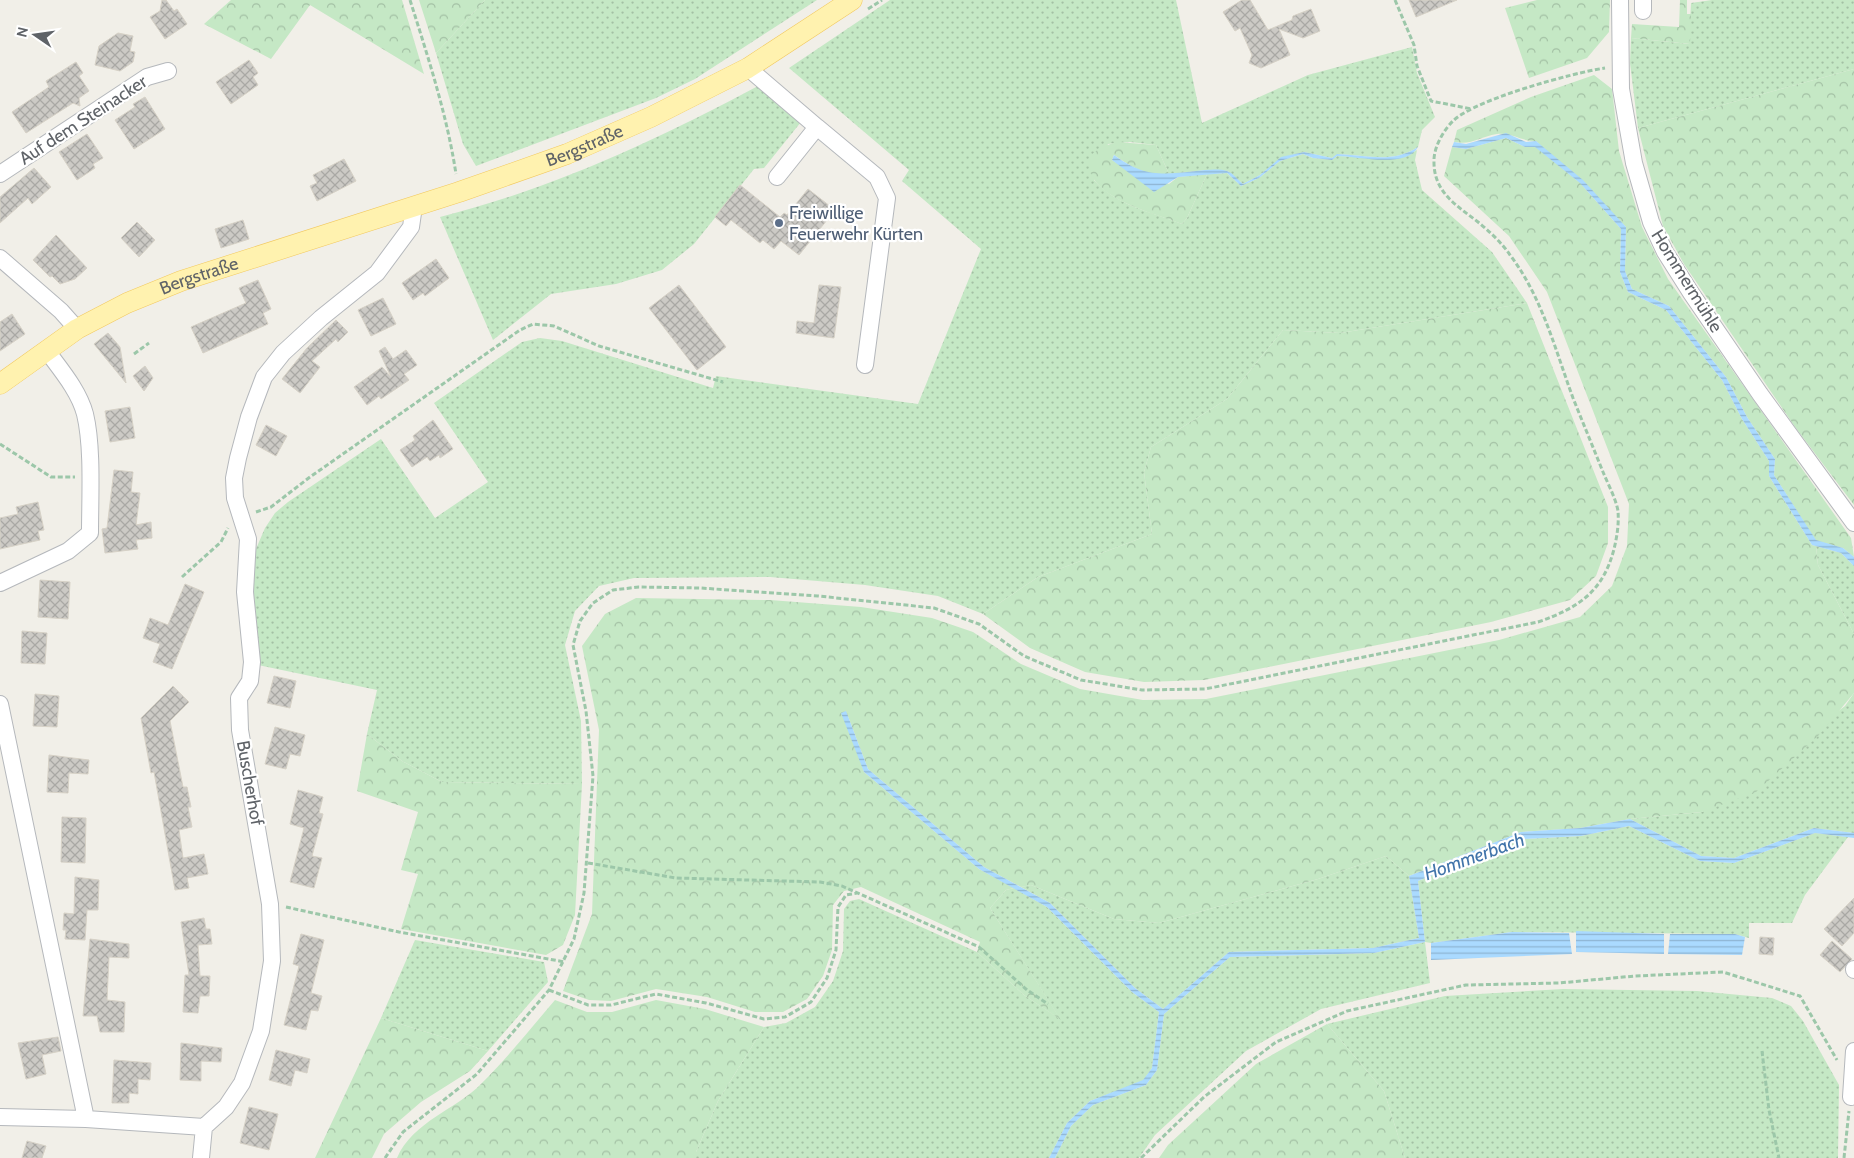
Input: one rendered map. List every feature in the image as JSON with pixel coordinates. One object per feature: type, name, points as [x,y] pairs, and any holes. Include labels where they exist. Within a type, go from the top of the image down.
[{"type":"main road","name":"Bergstraße","points":[[0,384],[77,329],[127,303],[181,281],[459,192],[568,154],[691,99],[748,68],[852,0]]},
{"type":"street","name":"Hommermühle","points":[[1620,0],[1621,89],[1634,163],[1651,222],[1665,252],[1760,394],[1854,523]]},
{"type":"street","points":[[748,68],[877,177],[887,198],[865,365]]},
{"type":"street","name":"Auf dem Steinacker","points":[[0,174],[147,77],[168,71]]},
{"type":"street","points":[[777,177],[817,127]]},
{"type":"street","points":[[240,512],[235,498],[234,478],[249,417],[264,377],[283,352],[308,329],[377,273],[411,226],[414,206]]},
{"type":"street","points":[[0,258],[61,310],[77,329]]},
{"type":"street","points":[[0,583],[68,551],[90,533],[89,477],[84,414],[72,387],[47,351]]},
{"type":"street","name":"Buscherhof","points":[[204,1127],[226,1107],[242,1083],[261,1031],[272,961],[270,904],[240,730],[239,698],[250,681],[252,662],[245,592],[248,539],[240,512]]},
{"type":"street","points":[[0,704],[86,1119]]},
{"type":"street","points":[[1851,1096],[1854,1051]]},
{"type":"street","points":[[0,1117],[86,1119],[204,1127],[201,1158]]},
{"type":"path","points":[[410,0],[452,147],[459,192]]},
{"type":"path","points":[[1395,0],[1414,45],[1417,66],[1432,101],[1472,109]]},
{"type":"path","points":[[385,1158],[403,1132],[477,1074],[549,990],[565,962],[580,916],[588,864],[593,776],[586,711],[573,645],[584,615],[594,603],[613,590],[639,587],[700,588],[818,596],[934,608],[979,624],[1024,656],[1081,680],[1142,690],[1205,689],[1384,654],[1538,622],[1558,615],[1587,598],[1601,582],[1610,566],[1617,535],[1618,511],[1573,398],[1538,299],[1510,254],[1480,223],[1449,201],[1437,184],[1434,159],[1440,138],[1454,120],[1472,109],[1532,86],[1589,70],[1620,66]]},
{"type":"path","points":[[182,577],[221,542],[232,521],[240,512],[260,512],[271,507],[310,477],[520,330],[533,324],[554,326],[599,346],[723,382]]},
{"type":"path","points":[[134,354],[149,343]]},
{"type":"path","points":[[0,444],[51,476],[89,477]]},
{"type":"path","points":[[588,864],[676,878],[820,882],[842,886],[979,947],[1027,990],[1048,1004]]},
{"type":"path","points":[[549,990],[588,1005],[611,1006],[656,994],[706,1003],[764,1019],[785,1016],[811,1002],[828,978],[836,950],[838,907],[846,896],[857,893]]},
{"type":"path","points":[[270,904],[399,932],[565,962]]},
{"type":"path","points":[[1141,1158],[1204,1097],[1276,1042],[1347,1011],[1466,985],[1559,983],[1635,976],[1723,972],[1800,996],[1841,1066]]},
{"type":"path","points":[[1762,1051],[1769,1110],[1779,1158]]},
{"type":"path","points":[[1844,1158],[1851,1096]]},
{"type":"green space","points":[[231,0],[402,0],[424,74],[310,5],[271,59],[204,24]]},
{"type":"green space","points":[[419,0],[485,0],[436,53]]},
{"type":"green space","points":[[485,0],[817,0],[695,79],[656,98],[476,166],[463,144],[436,53]]},
{"type":"green space","points":[[890,0],[1176,0],[1202,123],[1308,75],[1412,47],[1417,73],[1435,117],[1422,130],[1418,147],[1408,152],[1389,157],[1338,154],[1332,158],[1304,152],[1281,158],[1260,175],[1243,184],[1228,171],[1207,170],[1169,174],[1156,145],[1130,142],[1108,144],[1094,180],[1112,196],[1123,202],[1182,224],[1187,218],[1207,174],[1227,173],[1241,186],[1259,178],[1280,161],[1303,154],[1313,158],[1332,160],[1337,156],[1388,159],[1408,155],[1417,150],[1415,160],[1422,190],[1492,252],[1527,303],[1340,333],[1283,330],[1227,399],[1151,447],[1144,472],[1152,534],[1038,577],[983,614],[938,596],[865,585],[770,577],[634,578],[599,586],[575,611],[565,645],[581,721],[582,784],[442,782],[402,761],[367,734],[377,690],[258,665],[249,565],[265,528],[275,513],[288,502],[381,439],[435,518],[488,482],[434,403],[522,342],[540,338],[562,341],[713,388],[716,376],[918,404],[981,249],[902,181],[909,170],[789,68]]},
{"type":"green space","points":[[1537,0],[1610,0],[1609,32],[1587,58],[1529,78],[1505,8]]},
{"type":"green space","points":[[1680,0],[1687,0],[1687,14],[1691,14],[1690,44],[1631,38],[1632,24],[1679,27]]},
{"type":"green space","points":[[1712,0],[1854,0],[1854,69],[1638,128],[1630,63],[1631,38],[1689,44],[1691,3]]},
{"type":"green space","points":[[1854,69],[1854,505],[1795,427],[1684,264],[1663,226],[1638,128]]},
{"type":"green space","points":[[1594,75],[1612,89],[1619,151],[1642,227],[1668,279],[1851,538],[1854,557],[1843,548],[1816,541],[1774,475],[1775,459],[1747,417],[1726,377],[1669,306],[1632,289],[1625,271],[1626,227],[1536,141],[1497,134],[1461,143],[1454,142],[1457,130],[1531,97]]},
{"type":"green space","points":[[758,86],[801,122],[764,168],[754,169],[694,244],[662,270],[616,284],[551,294],[493,340],[440,217],[482,206],[523,192],[603,161],[643,144]]},
{"type":"green space","points":[[1506,138],[1525,147],[1535,146],[1580,183],[1621,229],[1620,272],[1628,292],[1666,310],[1722,380],[1742,419],[1769,461],[1769,476],[1812,545],[1816,546],[1818,565],[1854,634],[1854,693],[1818,736],[1756,792],[1702,812],[1630,819],[1580,828],[1521,832],[1409,876],[1386,856],[1318,879],[1159,923],[1114,919],[1031,885],[1021,887],[984,867],[868,769],[846,711],[864,772],[979,869],[1014,888],[1006,890],[990,908],[1061,1020],[1024,995],[977,952],[980,942],[861,887],[844,891],[833,905],[832,950],[823,976],[807,999],[783,1012],[755,1012],[707,997],[656,989],[611,1001],[589,1000],[563,991],[592,914],[599,730],[582,646],[605,614],[636,598],[770,600],[861,607],[932,618],[973,632],[1021,664],[1080,689],[1143,700],[1206,699],[1499,640],[1580,617],[1612,586],[1627,546],[1629,504],[1547,292],[1509,236],[1444,176],[1452,147],[1466,149]]},
{"type":"green space","points":[[1117,142],[1156,145],[1169,174],[1161,175],[1140,170],[1114,155],[1112,160],[1123,167],[1169,184],[1178,177],[1207,174],[1187,218],[1182,224],[1121,201],[1096,182],[1090,170],[1090,156],[1101,147]]},
{"type":"green space","points":[[1527,303],[1608,507],[1608,543],[1596,576],[1570,600],[1491,622],[1204,680],[1144,682],[1085,672],[1030,648],[983,614],[1038,577],[1152,534],[1144,472],[1151,447],[1227,399],[1283,330],[1340,333]]},
{"type":"green space","points":[[1816,546],[1841,553],[1854,566],[1854,634],[1818,565]]},
{"type":"green space","points":[[1854,693],[1854,833],[1814,828],[1734,858],[1701,856],[1630,819],[1702,812],[1845,706]]},
{"type":"green space","points":[[367,734],[402,761],[442,782],[582,784],[575,915],[563,945],[546,955],[401,929],[418,874],[401,870],[418,812],[357,791]]},
{"type":"green space","points":[[1629,826],[1700,861],[1734,863],[1815,833],[1848,837],[1805,895],[1792,923],[1749,923],[1749,938],[1735,934],[1512,932],[1431,943],[1425,942],[1418,881],[1522,839],[1581,836]]},
{"type":"green space","points":[[1386,856],[1409,876],[1419,938],[1373,948],[1229,952],[1163,1009],[1135,988],[1050,903],[1021,887],[1031,885],[1114,919],[1159,923],[1318,879]]},
{"type":"green space","points":[[1014,888],[1047,907],[1132,992],[1159,1012],[1152,1068],[1143,1081],[1090,1101],[1067,1123],[1049,1158],[696,1158],[696,1152],[718,1101],[764,1027],[786,1023],[815,1007],[833,981],[843,951],[844,909],[850,901],[859,899],[977,952],[1024,995],[1060,1019],[990,908],[1006,890]]},
{"type":"green space","points":[[415,940],[544,962],[548,982],[488,1051],[381,1018]]},
{"type":"green space","points":[[1425,942],[1430,983],[1321,1009],[1246,1051],[1155,1135],[1139,1158],[1055,1158],[1071,1126],[1093,1105],[1146,1085],[1157,1070],[1164,1014],[1230,957],[1374,953]]},
{"type":"green space","points":[[1563,989],[1697,991],[1772,998],[1791,1006],[1803,1021],[1839,1085],[1838,1158],[1405,1158],[1384,1091],[1327,1024],[1445,996]]},
{"type":"green space","points":[[555,1000],[587,1012],[612,1012],[656,1000],[705,1009],[764,1027],[718,1101],[696,1152],[696,1158],[397,1158],[413,1134],[482,1083]]},
{"type":"green space","points":[[381,1018],[488,1051],[470,1071],[421,1102],[384,1134],[372,1158],[315,1158]]},
{"type":"green space","points":[[1327,1024],[1384,1091],[1405,1158],[1159,1158],[1168,1145],[1256,1064]]},
{"type":"water","points":[[1506,133],[1526,142],[1536,141],[1583,180],[1626,227],[1625,271],[1632,289],[1669,306],[1726,377],[1747,417],[1775,459],[1774,475],[1816,540],[1843,548],[1854,557],[1854,566],[1841,553],[1812,545],[1769,476],[1769,461],[1742,419],[1722,380],[1666,310],[1628,292],[1620,272],[1621,229],[1580,183],[1535,147],[1525,147],[1506,138],[1466,149],[1452,147],[1454,142],[1466,144]]},
{"type":"water","points":[[1418,147],[1412,154],[1392,160],[1337,156],[1332,160],[1313,158],[1303,154],[1280,161],[1259,178],[1241,186],[1227,173],[1178,177],[1154,192],[1112,160],[1114,155],[1135,167],[1153,173],[1223,170],[1231,173],[1243,184],[1260,175],[1281,157],[1304,152],[1332,158],[1337,154],[1389,157]]},
{"type":"water","name":"Hommerbach","points":[[846,711],[868,769],[984,867],[1050,903],[1135,988],[1163,1009],[1229,952],[1373,948],[1419,938],[1409,876],[1521,832],[1580,828],[1630,819],[1701,856],[1734,858],[1814,828],[1854,833],[1854,838],[1815,833],[1734,863],[1700,861],[1629,826],[1581,836],[1522,839],[1418,881],[1425,942],[1374,953],[1230,957],[1164,1014],[1157,1070],[1146,1085],[1093,1105],[1071,1126],[1055,1158],[1049,1158],[1067,1123],[1090,1101],[1143,1080],[1152,1068],[1159,1012],[1132,992],[1047,907],[979,869],[864,772],[841,713]]},
{"type":"water","points":[[1576,931],[1664,934],[1664,954],[1576,952]]},
{"type":"water","points":[[1512,932],[1569,933],[1572,954],[1431,960],[1431,943]]},
{"type":"water","points":[[1670,934],[1735,934],[1745,937],[1742,955],[1668,954]]},
{"type":"building","points":[[162,0],[166,0],[174,11],[177,9],[187,24],[165,39],[150,17],[160,11]]},
{"type":"building","points":[[1242,0],[1250,0],[1268,30],[1292,20],[1293,16],[1311,9],[1320,31],[1303,38],[1279,29],[1290,55],[1261,68],[1249,63],[1252,55],[1240,28],[1235,31],[1223,12]]},
{"type":"building","points":[[1409,0],[1457,0],[1416,17]]},
{"type":"building","points":[[118,33],[133,36],[130,51],[135,52],[133,62],[120,71],[95,65],[99,46]]},
{"type":"building","points":[[249,60],[258,73],[253,77],[258,85],[231,104],[216,82]]},
{"type":"building","points":[[76,62],[83,73],[79,76],[89,91],[79,98],[80,106],[73,103],[26,133],[12,112],[49,87],[46,81]]},
{"type":"building","points":[[145,97],[165,129],[134,149],[115,120],[135,107],[133,104]]},
{"type":"building","points":[[87,134],[103,158],[93,164],[95,168],[77,180],[59,152]]},
{"type":"building","points":[[344,159],[356,181],[317,201],[310,186],[317,183],[313,175]]},
{"type":"building","points":[[34,168],[51,187],[32,204],[28,198],[0,223],[0,197]]},
{"type":"building","points":[[740,185],[780,217],[784,213],[787,215],[808,189],[835,210],[799,255],[781,241],[774,249],[763,240],[760,243],[731,220],[726,226],[715,217]]},
{"type":"building","points":[[243,220],[249,239],[221,248],[215,229]]},
{"type":"building","points":[[137,222],[155,240],[139,257],[121,238]]},
{"type":"building","points":[[56,235],[87,268],[75,279],[60,284],[33,260]]},
{"type":"building","points":[[436,259],[449,278],[425,296],[423,293],[413,300],[402,283]]},
{"type":"building","points":[[258,280],[271,309],[263,313],[268,324],[203,353],[191,327],[246,303],[239,288]]},
{"type":"building","points":[[679,285],[726,347],[697,370],[649,308]]},
{"type":"building","points":[[819,285],[841,287],[834,338],[796,333],[797,321],[814,323]]},
{"type":"building","points":[[383,298],[396,324],[371,336],[358,310]]},
{"type":"building","points":[[12,314],[25,334],[0,351],[0,322]]},
{"type":"building","points":[[336,320],[348,332],[338,342],[336,339],[312,361],[320,367],[300,393],[282,379],[307,348]]},
{"type":"building","points":[[108,333],[120,347],[126,383],[94,344]]},
{"type":"building","points":[[385,347],[393,359],[406,350],[417,365],[404,374],[409,380],[381,399],[379,396],[367,405],[354,387],[382,367],[391,377],[379,351]]},
{"type":"building","points":[[145,366],[153,378],[144,391],[133,376]]},
{"type":"building","points":[[130,407],[135,438],[110,442],[105,411]]},
{"type":"building","points":[[433,420],[453,449],[440,458],[439,455],[430,461],[427,457],[412,467],[400,450],[415,440],[413,436]]},
{"type":"building","points":[[266,425],[287,436],[276,456],[256,445]]},
{"type":"building","points":[[114,470],[133,472],[131,492],[140,493],[136,525],[151,522],[152,538],[136,540],[138,549],[105,553],[102,529],[107,528]]},
{"type":"building","points":[[38,502],[44,530],[38,531],[40,540],[0,549],[0,518],[18,514],[16,507]]},
{"type":"building","points":[[40,580],[70,582],[68,619],[38,617]]},
{"type":"building","points":[[185,584],[204,592],[172,669],[153,662],[160,644],[143,638],[150,618],[168,625]]},
{"type":"building","points":[[22,631],[47,633],[45,664],[21,663]]},
{"type":"building","points":[[274,676],[296,681],[290,708],[267,703]]},
{"type":"building","points":[[173,686],[189,702],[170,721],[183,787],[187,787],[191,807],[188,807],[192,827],[179,830],[183,858],[204,854],[208,874],[187,878],[189,888],[175,890],[154,772],[151,773],[141,718]]},
{"type":"building","points":[[35,694],[59,696],[57,727],[33,726]]},
{"type":"building","points":[[275,727],[305,735],[300,756],[290,754],[286,769],[265,764]]},
{"type":"building","points":[[49,755],[89,760],[88,774],[69,773],[68,793],[47,792]]},
{"type":"building","points":[[298,790],[323,797],[319,813],[323,814],[312,856],[322,858],[314,888],[290,882],[304,828],[290,824]]},
{"type":"building","points":[[62,817],[86,818],[85,863],[61,862]]},
{"type":"building","points":[[75,877],[99,880],[98,910],[87,910],[85,940],[65,939],[66,930],[63,930],[64,913],[74,914]]},
{"type":"building","points":[[1854,898],[1854,933],[1842,946],[1824,929]]},
{"type":"building","points":[[204,918],[206,929],[210,929],[212,944],[198,945],[200,976],[210,976],[209,996],[200,996],[198,1013],[183,1012],[185,975],[189,975],[181,922]]},
{"type":"building","points":[[301,934],[324,940],[311,993],[322,996],[318,1011],[311,1010],[306,1030],[284,1025],[299,966],[293,964]]},
{"type":"building","points":[[1760,937],[1774,938],[1773,955],[1759,954]]},
{"type":"building","points":[[90,939],[129,944],[129,958],[109,957],[107,1000],[125,1002],[124,1032],[100,1032],[97,1016],[83,1016]]},
{"type":"building","points":[[1832,941],[1852,959],[1840,972],[1820,955]]},
{"type":"building","points":[[58,1037],[61,1051],[42,1055],[46,1074],[26,1079],[18,1043]]},
{"type":"building","points":[[181,1043],[222,1048],[221,1062],[201,1061],[201,1081],[180,1080]]},
{"type":"building","points":[[276,1050],[310,1059],[307,1073],[295,1070],[291,1086],[269,1080]]},
{"type":"building","points":[[114,1060],[151,1063],[150,1080],[138,1079],[138,1094],[129,1093],[129,1103],[112,1103]]},
{"type":"building","points":[[249,1107],[278,1114],[269,1150],[240,1143]]},
{"type":"building","points":[[27,1141],[46,1146],[42,1158],[22,1158]]},
{"type":"place","name":"Freiwillige Feuerwehr Kürten","points":[[779,223]]}]
